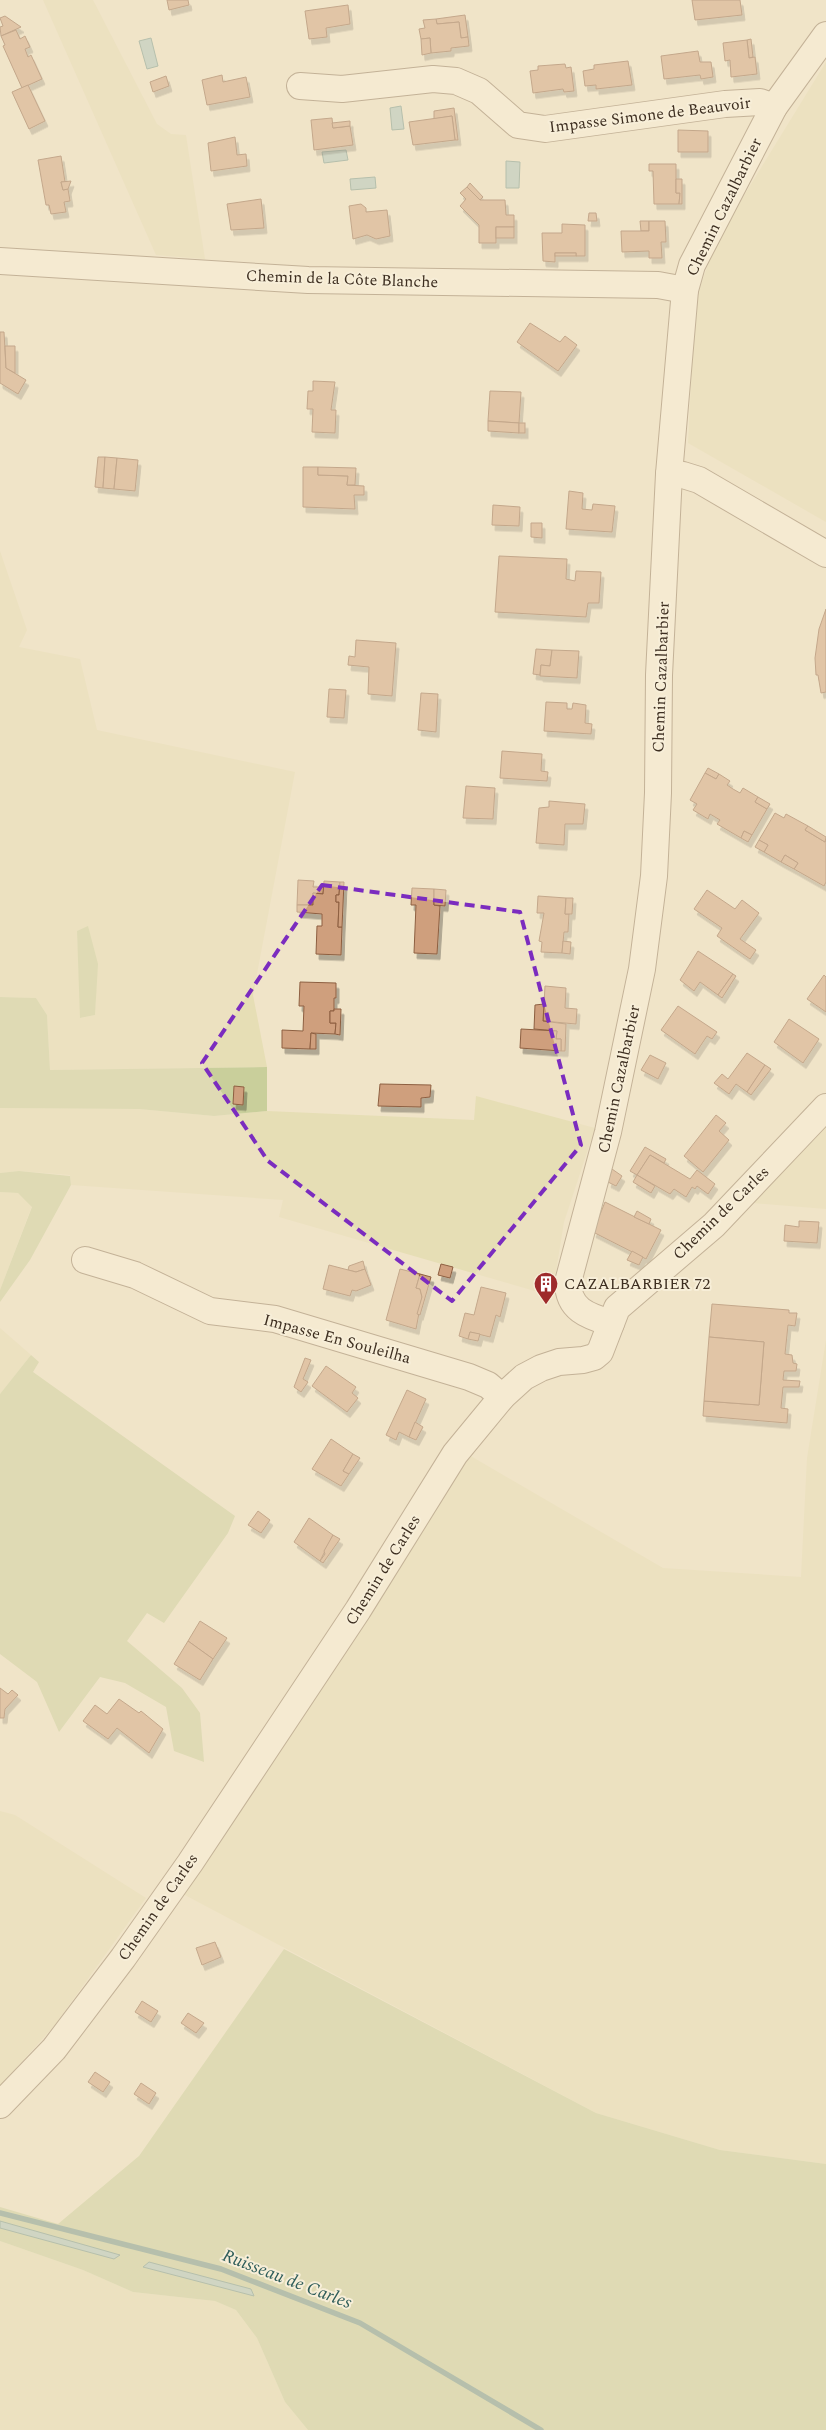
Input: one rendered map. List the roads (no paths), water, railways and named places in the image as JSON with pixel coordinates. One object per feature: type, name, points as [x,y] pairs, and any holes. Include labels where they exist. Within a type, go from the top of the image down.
[{"type":"street","name":"Chemin Cazalbarbier","points":[[611,1323],[578,1309],[568,1296],[568,1282],[608,1132],[642,969],[654,876],[658,793],[659,674],[669,474],[685,290],[692,265],[774,107],[826,36]]},
{"type":"street","name":"Impasse Simone de Beauvoir","points":[[300,86],[342,89],[433,79],[456,81],[479,92],[518,124],[545,129],[725,104],[760,102],[774,107]]},
{"type":"street","name":"Chemin de la Côte Blanche","points":[[0,261],[308,280],[658,285],[685,290]]},
{"type":"street","points":[[669,474],[683,475],[699,480],[826,554]]},
{"type":"street","name":"Chemin de Carles","points":[[0,2105],[54,2050],[123,1958],[190,1863],[353,1618],[455,1454],[502,1397],[524,1377],[541,1368],[559,1362],[594,1357],[600,1352],[617,1308],[714,1225],[826,1107]]},
{"type":"street","name":"Impasse En Souleilha","points":[[85,1260],[135,1275],[189,1303],[210,1311],[275,1319],[315,1330],[468,1377],[488,1385],[502,1397]]},
{"type":"water","points":[[151,38],[158,66],[147,69],[139,41]]},
{"type":"water","points":[[401,106],[404,129],[392,130],[390,108]]},
{"type":"water","points":[[346,150],[348,160],[324,163],[322,152]]},
{"type":"water","points":[[506,161],[520,162],[519,188],[506,188]]},
{"type":"water","points":[[375,177],[376,188],[351,190],[350,179]]},
{"type":"water","points":[[0,2221],[120,2255],[114,2259],[0,2228]]},
{"type":"water","points":[[149,2262],[251,2289],[254,2296],[143,2267]]},
{"type":"waterway","name":"Ruisseau de Carles","points":[[0,2213],[221,2269],[360,2323],[541,2430]]},
{"type":"place","name":"CAZALBARBIER 72","points":[[546,1305]]}]
